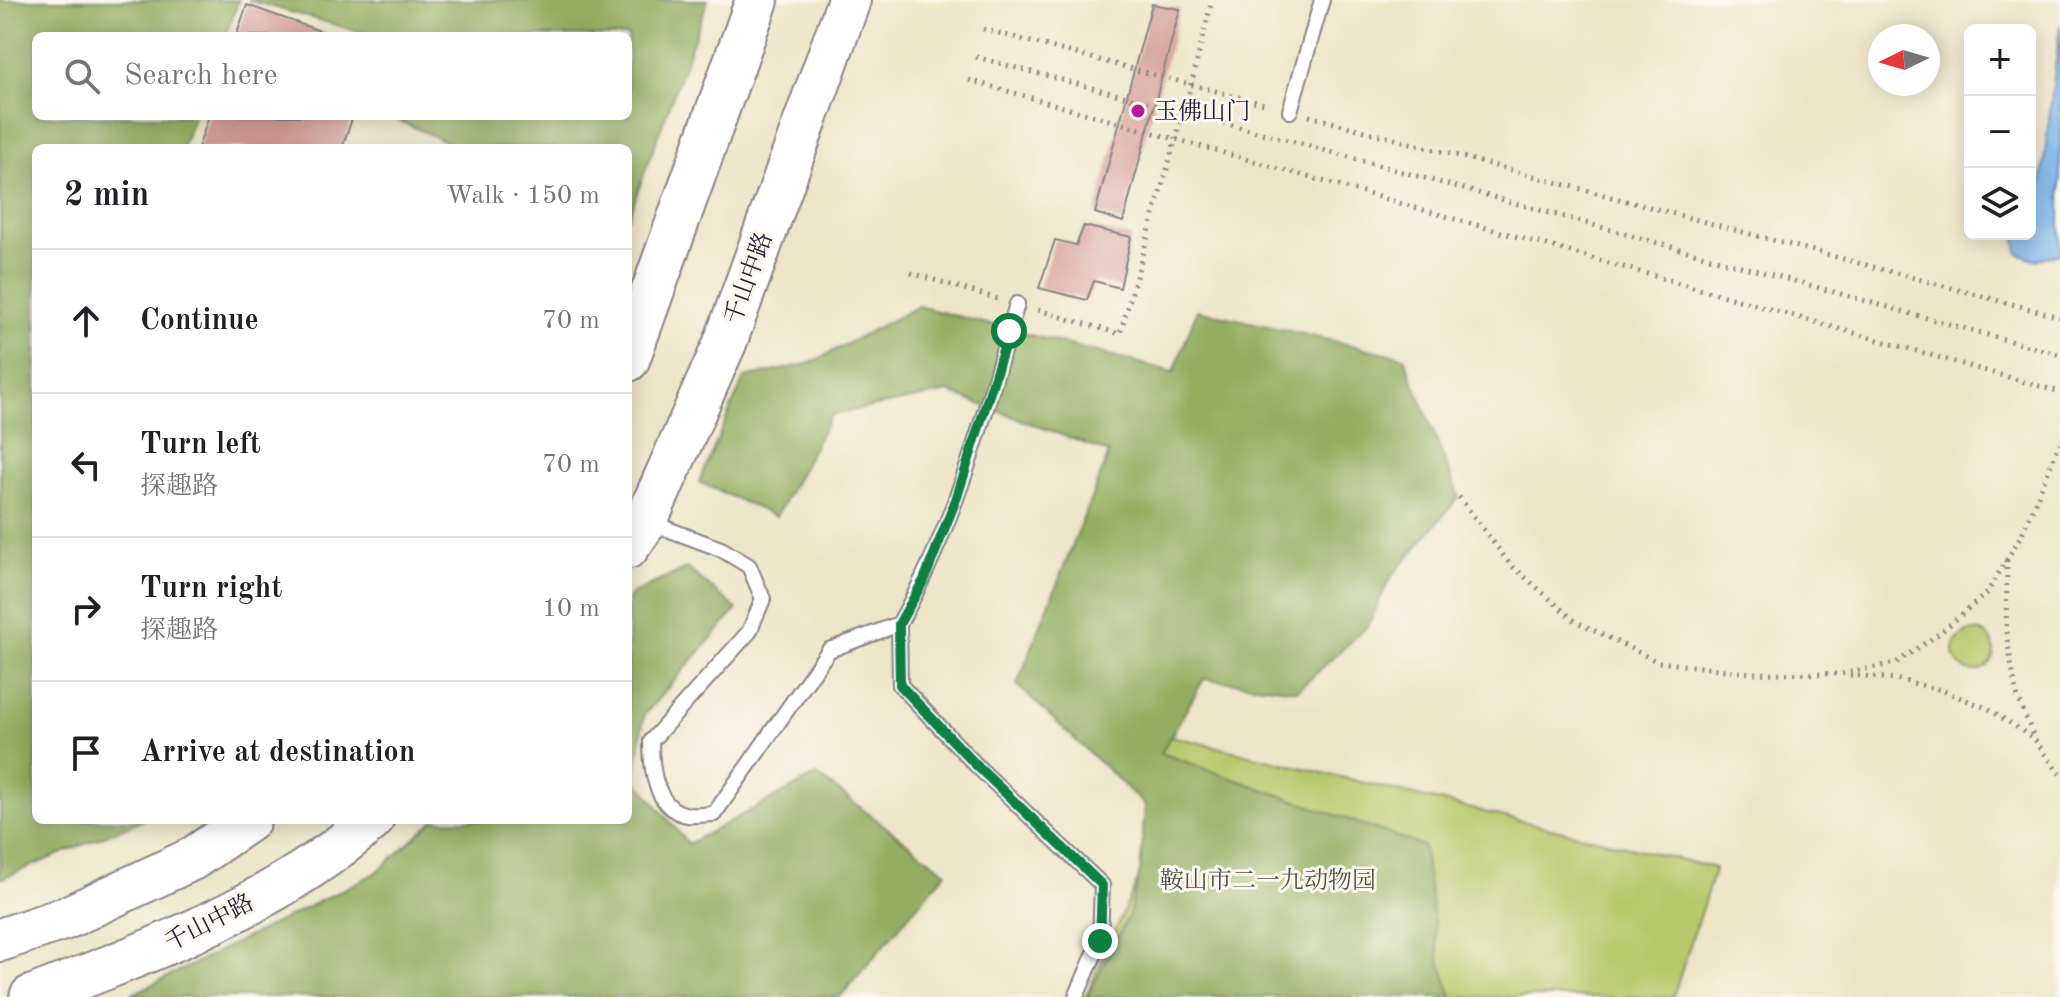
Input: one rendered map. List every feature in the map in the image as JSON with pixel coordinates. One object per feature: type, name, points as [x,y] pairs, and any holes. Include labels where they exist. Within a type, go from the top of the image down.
[{"type":"main road","points":[[632,349],[757,0]]},
{"type":"main road","name":"千山中路","points":[[637,534],[725,343],[849,0]]},
{"type":"main road","points":[[0,940],[66,918],[192,859],[243,824]]},
{"type":"main road","name":"千山中路","points":[[31,997],[158,948],[266,893],[347,842],[367,824]]},
{"type":"lane","points":[[1290,111],[1322,0]]},
{"type":"lane","points":[[1017,304],[957,497],[924,580],[899,624],[900,685],[979,768],[1102,885],[1100,941],[1076,997]]},
{"type":"lane","points":[[637,534],[721,549],[749,566],[763,599],[749,632],[651,741],[651,767],[662,800],[685,815],[714,814],[829,650],[899,624]]},
{"type":"path","points":[[911,273],[1120,334],[1212,0]]},
{"type":"path","points":[[983,29],[2060,317]]},
{"type":"path","points":[[976,57],[2060,355]]},
{"type":"path","points":[[969,80],[2060,392]]},
{"type":"path","points":[[1841,674],[1896,663],[1940,633],[1987,593],[2022,534],[2060,443]]},
{"type":"path","points":[[1459,497],[1510,564],[1575,621],[1658,662],[1750,673],[1841,674],[1896,679],[1941,690],[1989,709],[2034,739]]},
{"type":"path","points":[[2007,560],[2006,632],[2016,692],[2034,739],[2060,774]]},
{"type":"green space","points":[[0,0],[239,0],[227,32],[32,32],[32,120],[192,120],[184,144],[32,144],[32,824],[133,824],[0,879]]},
{"type":"green space","points":[[248,0],[708,0],[632,207],[632,144],[452,144],[397,120],[632,120],[632,32],[360,32]]},
{"type":"green space","points":[[918,306],[1174,372],[1197,310],[1404,357],[1459,497],[1390,578],[1368,626],[1298,690],[1204,679],[1161,753],[1423,846],[1439,958],[1452,997],[1087,997],[1129,915],[1140,872],[1145,805],[1017,685],[1109,453],[948,392],[831,415],[776,517],[699,482],[744,378],[811,363]]},
{"type":"green space","points":[[687,568],[737,609],[644,715],[635,779],[688,844],[817,775],[946,872],[840,997],[127,997],[376,873],[430,824],[632,824],[633,593]]},
{"type":"green space","points":[[1974,631],[1988,637],[1994,651],[1988,665],[1974,671],[1960,665],[1954,651],[1960,637]]},
{"type":"green space","name":"鞍山市二一九动物园","points":[[1130,726],[1715,868],[1673,997],[1085,997],[1157,838]]},
{"type":"water","points":[[2060,25],[2060,253],[2037,260],[2018,253],[2016,240],[2036,240],[2036,197],[2041,187]]},
{"type":"building","name":"玉佛山门","points":[[1152,4],[1180,9],[1123,222],[1095,213]]},
{"type":"building","points":[[247,5],[323,32],[237,32]]},
{"type":"building","points":[[208,120],[352,120],[343,144],[199,144]]},
{"type":"building","points":[[1084,226],[1131,237],[1120,288],[1094,281],[1087,300],[1039,288],[1055,240],[1076,245]]},
{"type":"place","name":"玉佛山门","points":[[1138,111]]},
{"type":"route","points":[[1009,331],[957,497],[924,580],[899,624],[900,685],[979,768],[1102,885],[1100,941]]}]
